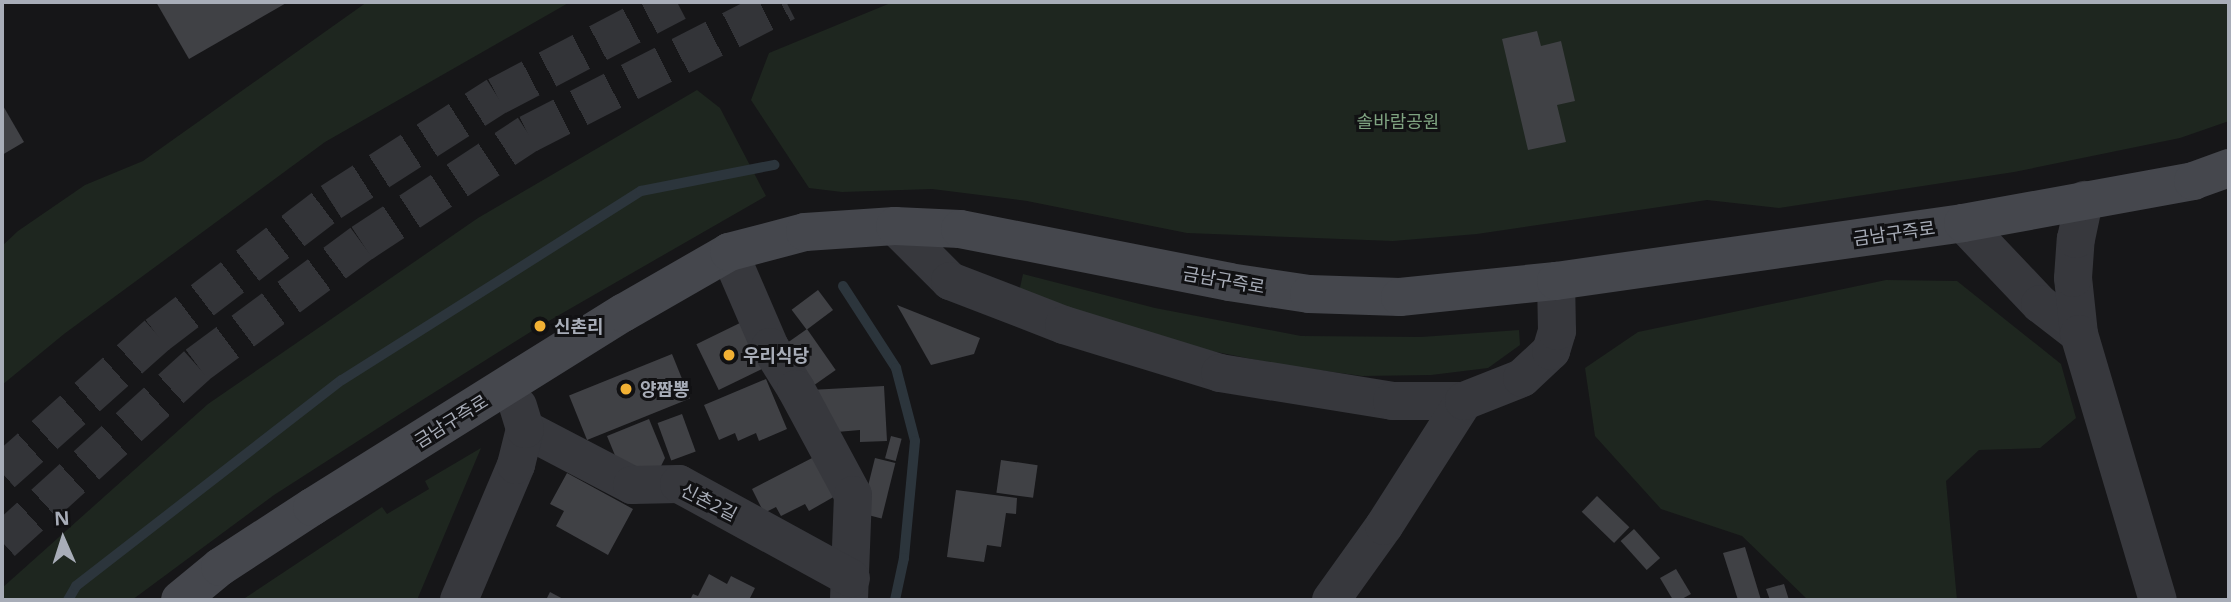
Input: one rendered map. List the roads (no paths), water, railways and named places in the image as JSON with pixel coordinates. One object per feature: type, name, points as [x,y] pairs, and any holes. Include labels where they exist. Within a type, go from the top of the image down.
[{"type":"main road","name":"금남구즉로","points":[[180,600],[220,567],[622,313],[729,252],[805,232],[895,226],[960,229],[1215,279],[1309,294],[1400,297],[1556,281],[1963,223],[2193,181],[2229,168]]},
{"type":"street","points":[[2084,200],[2076,239],[2073,278],[2079,334],[2158,600]]},
{"type":"street","points":[[1963,223],[2040,304],[2079,334]]},
{"type":"street","points":[[895,226],[950,281],[1064,325],[1220,373],[1392,401],[1464,401],[1522,378],[1551,351],[1558,331],[1556,281]]},
{"type":"street","points":[[729,252],[770,347],[796,389],[853,495],[850,589]]},
{"type":"street","points":[[459,600],[516,465],[525,429],[511,382]]},
{"type":"street","points":[[1331,600],[1384,526],[1464,401]]},
{"type":"street","name":"신촌2길","points":[[525,429],[632,485],[679,484],[850,589]]},
{"type":"waterway","points":[[68,600],[76,586],[342,380],[641,191],[774,165]]},
{"type":"waterway","points":[[843,286],[896,368],[915,441],[904,558],[895,600]]},
{"type":"tunnel","points":[[2,473],[157,335],[331,202],[497,96],[677,2]]},
{"type":"tunnel","points":[[2,542],[197,365],[362,243],[528,134],[786,2]]},
{"type":"place","name":"신촌리","points":[[540,326]]},
{"type":"place","name":"우리식당","points":[[729,355]]},
{"type":"place","name":"양짬뽕","points":[[626,389]]},
{"type":"park label","name":"솔바람공원","points":[[1398,121]]}]
